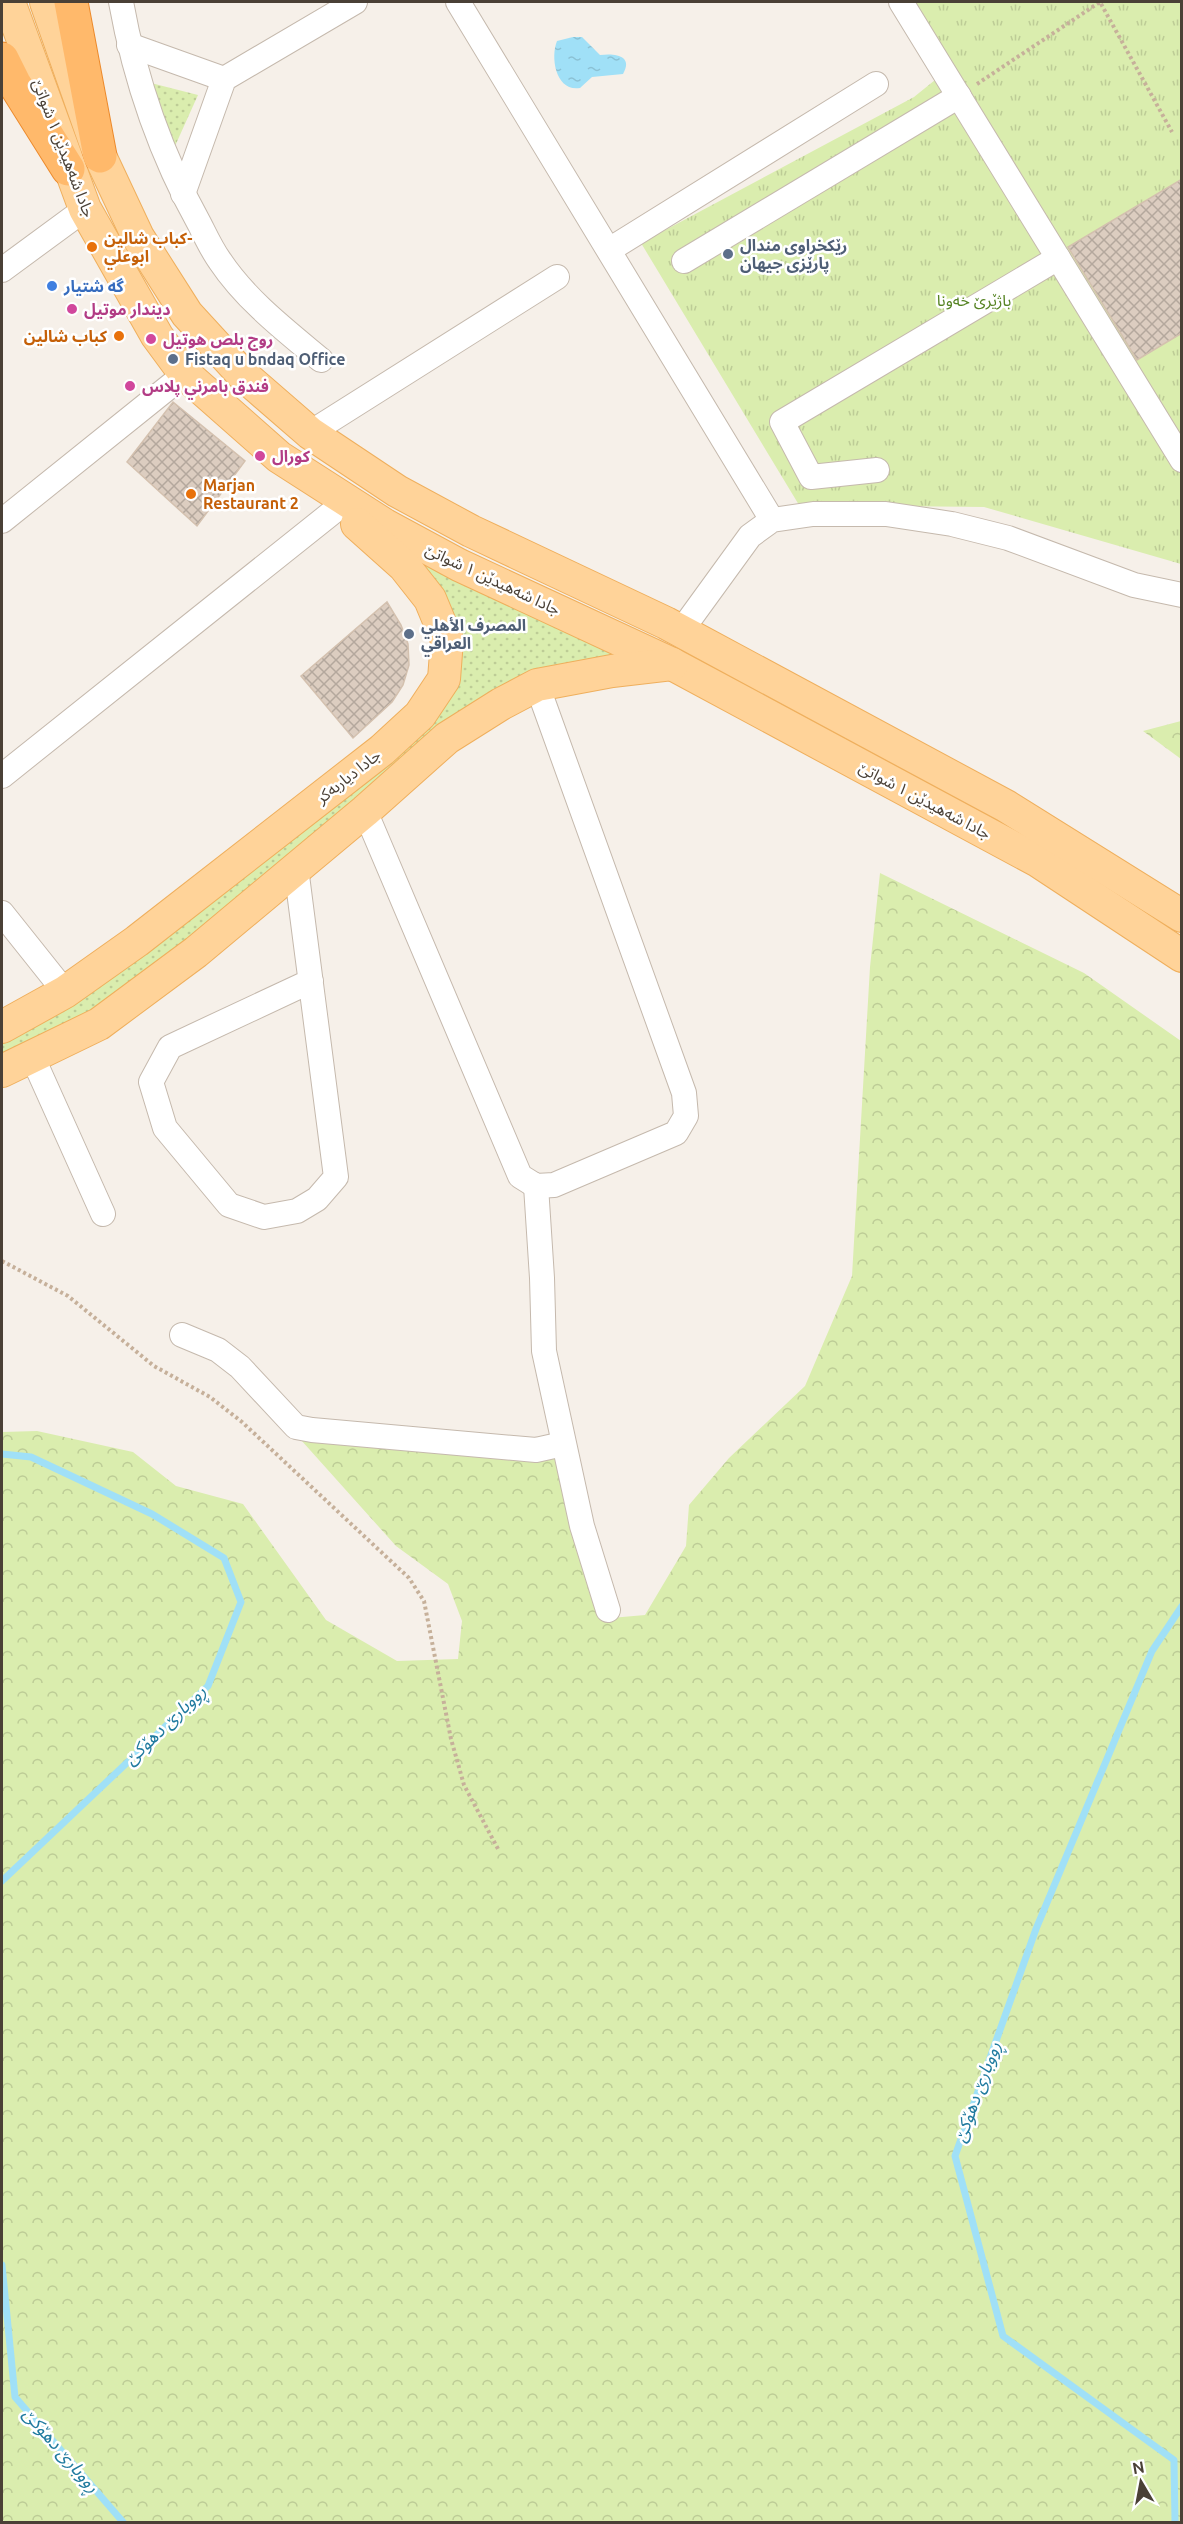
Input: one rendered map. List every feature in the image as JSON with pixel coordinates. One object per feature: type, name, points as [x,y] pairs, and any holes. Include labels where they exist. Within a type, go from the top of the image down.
[{"type":"highway","points":[[71,2],[100,156]]},
{"type":"highway","points":[[2,59],[14,83],[68,169]]},
{"type":"main road","name":"جادا شەهیدێن ١ شواتێ","points":[[9,2],[68,169],[85,209],[157,336],[185,374],[279,457],[385,525],[459,565],[672,664],[1038,861],[1182,956]]},
{"type":"main road","name":"جادا شەهیدێن ١ شواتێ","points":[[46,2],[100,156],[138,237],[187,314],[242,374],[310,433],[397,491],[471,531],[681,631],[1006,806],[1182,916]]},
{"type":"main road","name":"جادا دیاربه‌كر","points":[[2,1027],[65,992],[137,941],[382,750],[420,715],[444,679],[447,640],[430,598],[404,566],[279,457]]},
{"type":"main road","name":"جادا دیاربه‌كر","points":[[2,1071],[99,1024],[196,952],[365,811],[447,738],[501,704],[537,685],[612,671],[672,664]]},
{"type":"main road","points":[[260,845],[291,872]]},
{"type":"street","points":[[121,2],[129,45],[157,135],[183,194],[220,262],[267,315],[321,360]]},
{"type":"street","points":[[183,194],[224,79],[355,2]]},
{"type":"street","points":[[458,2],[772,520]]},
{"type":"street","points":[[901,2],[1182,460]]},
{"type":"street","points":[[129,45],[224,79]]},
{"type":"street","points":[[609,250],[876,84]]},
{"type":"street","points":[[684,261],[959,96]]},
{"type":"street","points":[[2,270],[85,209]]},
{"type":"street","points":[[877,470],[811,477],[782,422],[1058,258]]},
{"type":"street","points":[[310,433],[558,277]]},
{"type":"street","points":[[2,519],[185,374]]},
{"type":"street","points":[[2,776],[339,507]]},
{"type":"street","points":[[681,631],[750,536],[772,520],[813,514],[886,514],[952,524],[1008,538],[1134,585],[1182,595]]},
{"type":"street","points":[[365,811],[520,1176],[536,1186],[554,1185],[676,1133],[686,1116],[684,1093],[537,685]]},
{"type":"street","points":[[291,872],[311,981],[336,1177],[317,1199],[297,1211],[264,1217],[229,1205],[165,1128],[151,1082],[170,1047],[311,981]]},
{"type":"street","points":[[2,913],[65,992]]},
{"type":"street","points":[[33,1056],[103,1214]]},
{"type":"street","points":[[536,1186],[544,1351],[582,1526],[608,1610]]},
{"type":"street","points":[[182,1335],[218,1350],[240,1366],[296,1427],[312,1431],[536,1450],[563,1444]]},
{"type":"path","points":[[959,96],[1100,2],[1172,132]]},
{"type":"path","points":[[2,1261],[68,1296],[153,1366],[210,1397],[234,1415],[409,1578],[424,1601],[451,1739],[464,1785],[498,1849]]},
{"type":"green space","name":"باژێرێ خه‌ونا","points":[[901,2],[1181,2],[1181,564],[984,507],[799,505],[641,243],[914,97],[935,80]]},
{"type":"green space","points":[[151,83],[198,95],[175,146]]},
{"type":"green space","points":[[365,532],[672,664],[538,685],[196,952],[2,1071],[2,1027],[420,715],[447,640]]},
{"type":"green space","points":[[1181,721],[1181,759],[1143,731]]},
{"type":"green space","points":[[880,873],[1084,973],[1181,1041],[1181,2522],[2,2522],[2,1432],[37,1431],[133,1452],[176,1486],[243,1504],[326,1620],[397,1661],[458,1659],[462,1621],[448,1584],[396,1546],[301,1440],[558,1459],[611,1618],[645,1615],[686,1546],[689,1505],[729,1458],[805,1386],[852,1276],[870,967]]},
{"type":"water","points":[[582,37],[600,55],[611,54],[624,59],[626,68],[623,74],[592,77],[580,88],[565,85],[557,72],[555,48],[557,41]]},
{"type":"building","points":[[1182,179],[1182,333],[1137,360],[1068,247]]},
{"type":"building","name":"Marjan Restaurant 2","points":[[173,402],[245,461],[197,526],[127,462]]},
{"type":"building","points":[[387,602],[401,625],[408,644],[409,665],[403,685],[392,702],[353,738],[301,676]]},
{"type":"waterway","name":"ڕووبارێ دهۆكێ","points":[[2,1454],[31,1457],[152,1514],[224,1558],[241,1602],[208,1686],[2,1881]]},
{"type":"waterway","name":"ڕووبارێ دهۆكێ","points":[[1175,2522],[1174,2460],[1003,2336],[955,2156],[1036,1929],[1152,1651],[1182,1606]]},
{"type":"waterway","name":"ڕووبارێ دهۆكێ","points":[[2,2265],[15,2397],[123,2522]]},
{"type":"place","name":"كباب شالين- ابوعلي","points":[[92,247]]},
{"type":"place","name":"رێکخراوی مندال پارێزی جیهان","points":[[728,254]]},
{"type":"place","name":"گه شتيار","points":[[52,286]]},
{"type":"place","name":"ديندار موتيل","points":[[72,309]]},
{"type":"place","name":"كباب شالين","points":[[119,336]]},
{"type":"place","name":"روج بلص هوتيل","points":[[151,339]]},
{"type":"place","name":"Fistaq u bndaq Office","points":[[173,359]]},
{"type":"place","name":"فندق بامرني پلاس","points":[[130,386]]},
{"type":"place","name":"كورال","points":[[260,456]]},
{"type":"place","name":"Marjan Restaurant 2","points":[[191,494]]},
{"type":"place","name":"المصرف الأهلي العراقي","points":[[409,634]]}]
